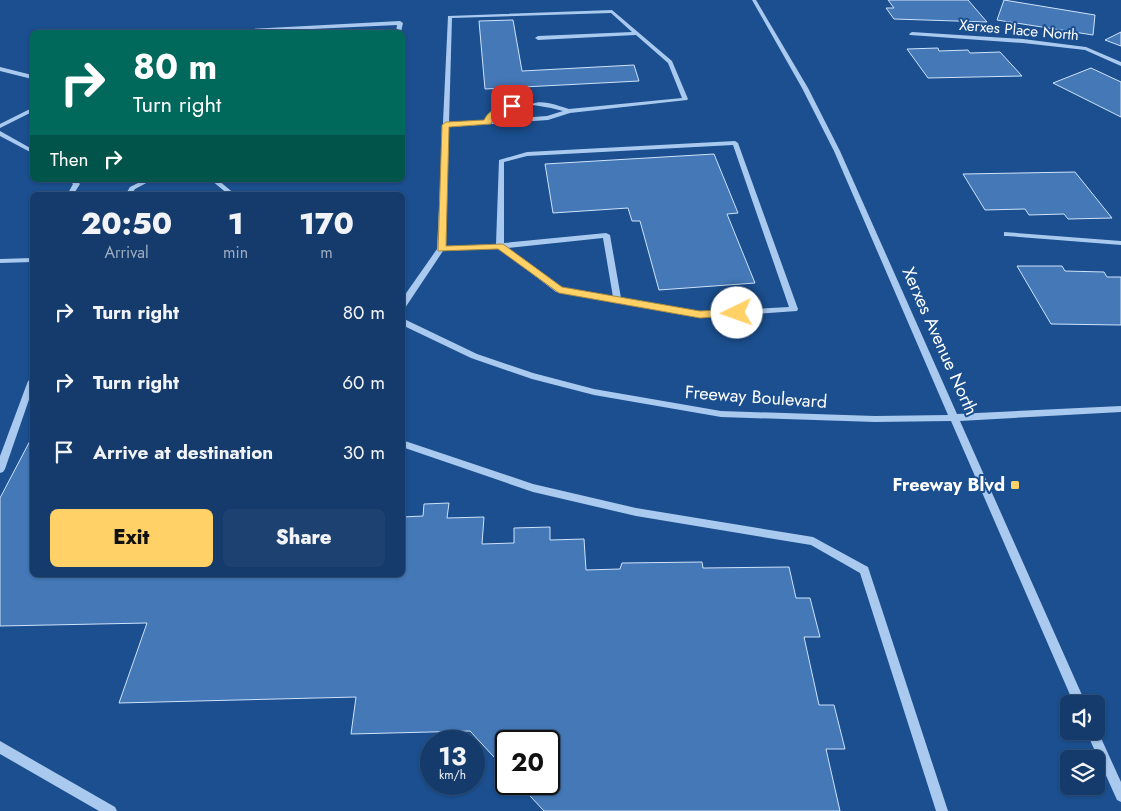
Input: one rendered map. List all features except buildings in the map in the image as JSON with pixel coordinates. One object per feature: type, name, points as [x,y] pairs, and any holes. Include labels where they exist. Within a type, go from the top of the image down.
[{"type":"street","name":"Xerxes Avenue North","points":[[754,0],[800,80],[837,151],[1076,695]]},
{"type":"street","points":[[269,30],[400,23],[399,30]]},
{"type":"street","name":"Xerxes Place North","points":[[912,34],[1023,41],[1086,49],[1121,64]]},
{"type":"street","points":[[0,69],[30,76]]},
{"type":"street","points":[[488,122],[489,117],[499,109],[512,106]]},
{"type":"street","points":[[0,126],[30,111]]},
{"type":"street","points":[[405,302],[441,249],[446,125]]},
{"type":"street","points":[[735,143],[794,309],[700,315],[559,290],[500,246],[502,161],[527,154],[735,143]]},
{"type":"street","points":[[72,192],[77,184],[74,182]]},
{"type":"street","points":[[130,192],[132,188],[145,182]]},
{"type":"street","points":[[217,182],[229,192]]},
{"type":"street","points":[[1007,234],[1121,243]]},
{"type":"street","points":[[441,249],[500,246],[606,235],[617,300]]},
{"type":"street","name":"Freeway Boulevard","points":[[405,322],[474,356],[532,376],[594,392],[721,414],[875,420],[955,418],[1121,409]]},
{"type":"street","points":[[0,469],[30,386]]},
{"type":"street","points":[[1096,740],[1121,796]]},
{"type":"street","points":[[0,747],[111,811]]},
{"type":"lane","points":[[612,11],[637,33],[670,62],[685,99],[569,111],[548,118],[446,125],[450,17],[612,11]]},
{"type":"lane","points":[[538,38],[637,33]]},
{"type":"lane","points":[[535,104],[569,111]]},
{"type":"lane","points":[[0,134],[30,151]]},
{"type":"lane","points":[[0,261],[30,258]]},
{"type":"lane","points":[[405,444],[533,488],[636,512],[813,541],[864,570],[942,811]]},
{"type":"tunnel","points":[[511,106],[535,104]]},
{"type":"place","name":"Freeway Blvd","points":[[1015,485]]},
{"type":"route","points":[[512,106],[499,109],[489,117],[488,122],[446,125],[441,249],[500,246],[559,290],[700,315],[737,313]]}]
